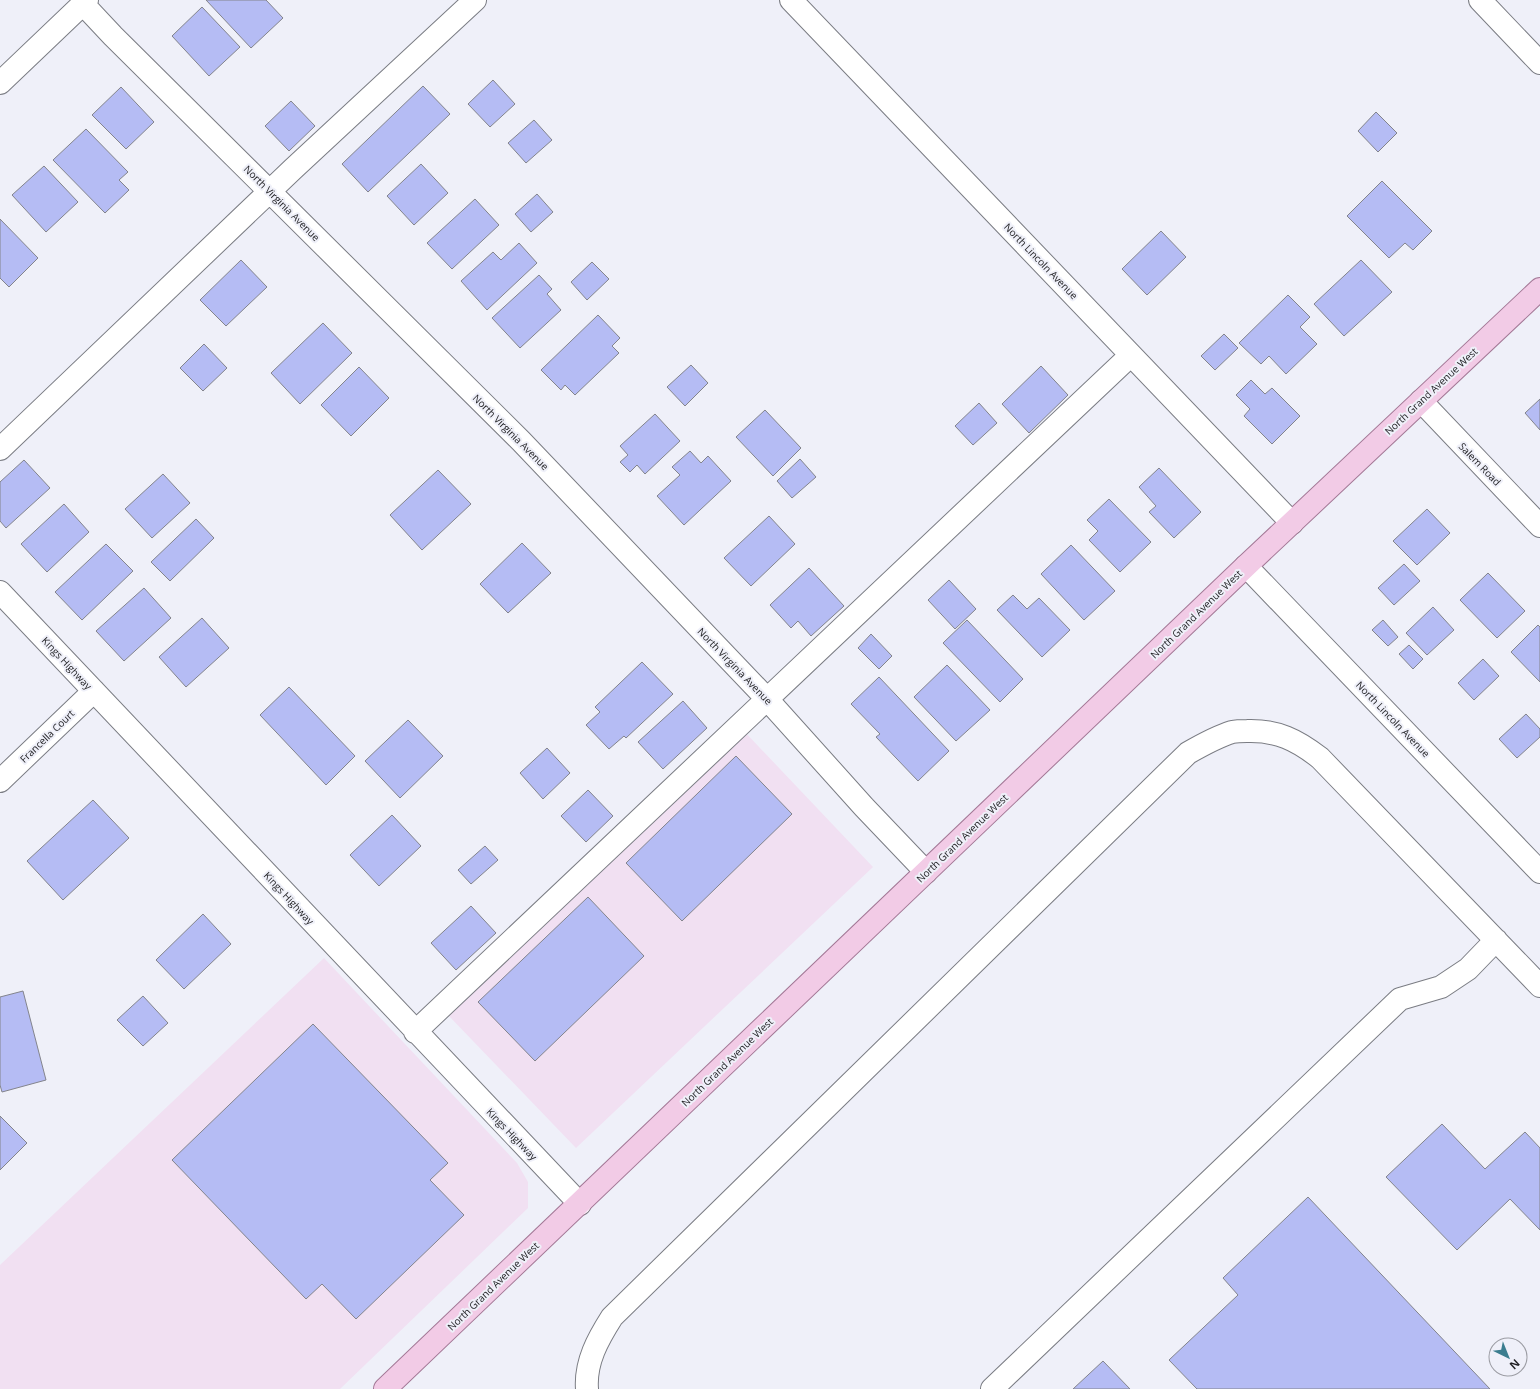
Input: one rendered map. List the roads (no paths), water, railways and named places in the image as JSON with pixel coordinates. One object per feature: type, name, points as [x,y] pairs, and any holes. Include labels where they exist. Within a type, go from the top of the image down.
[{"type":"main road","name":"North Grand Avenue West","points":[[385,1389],[1246,566],[1540,289]]},
{"type":"street","points":[[0,449],[270,191],[475,0]]},
{"type":"street","name":"North Lincoln Avenue","points":[[791,0],[1292,523]]},
{"type":"street","points":[[1480,0],[1540,63]]},
{"type":"street","points":[[0,83],[85,2]]},
{"type":"street","name":"North Virginia Avenue","points":[[85,2],[113,36],[521,441],[767,699],[864,807],[926,872]]},
{"type":"street","points":[[415,1032],[1132,355]]},
{"type":"street","name":"Salem Road","points":[[1421,401],[1540,526]]},
{"type":"street","name":"North Lincoln Avenue","points":[[1246,566],[1540,872]]},
{"type":"street","name":"Kings Highway","points":[[0,592],[415,1032],[580,1204]]},
{"type":"street","name":"Francella Court","points":[[0,781],[94,691]]},
{"type":"street","points":[[587,1389],[589,1365],[594,1346],[612,1317],[1188,753],[1211,740],[1234,731],[1260,730],[1281,734],[1303,745],[1320,758],[1540,986]]},
{"type":"street","points":[[992,1389],[1400,999],[1441,987],[1468,969],[1496,940]]}]
